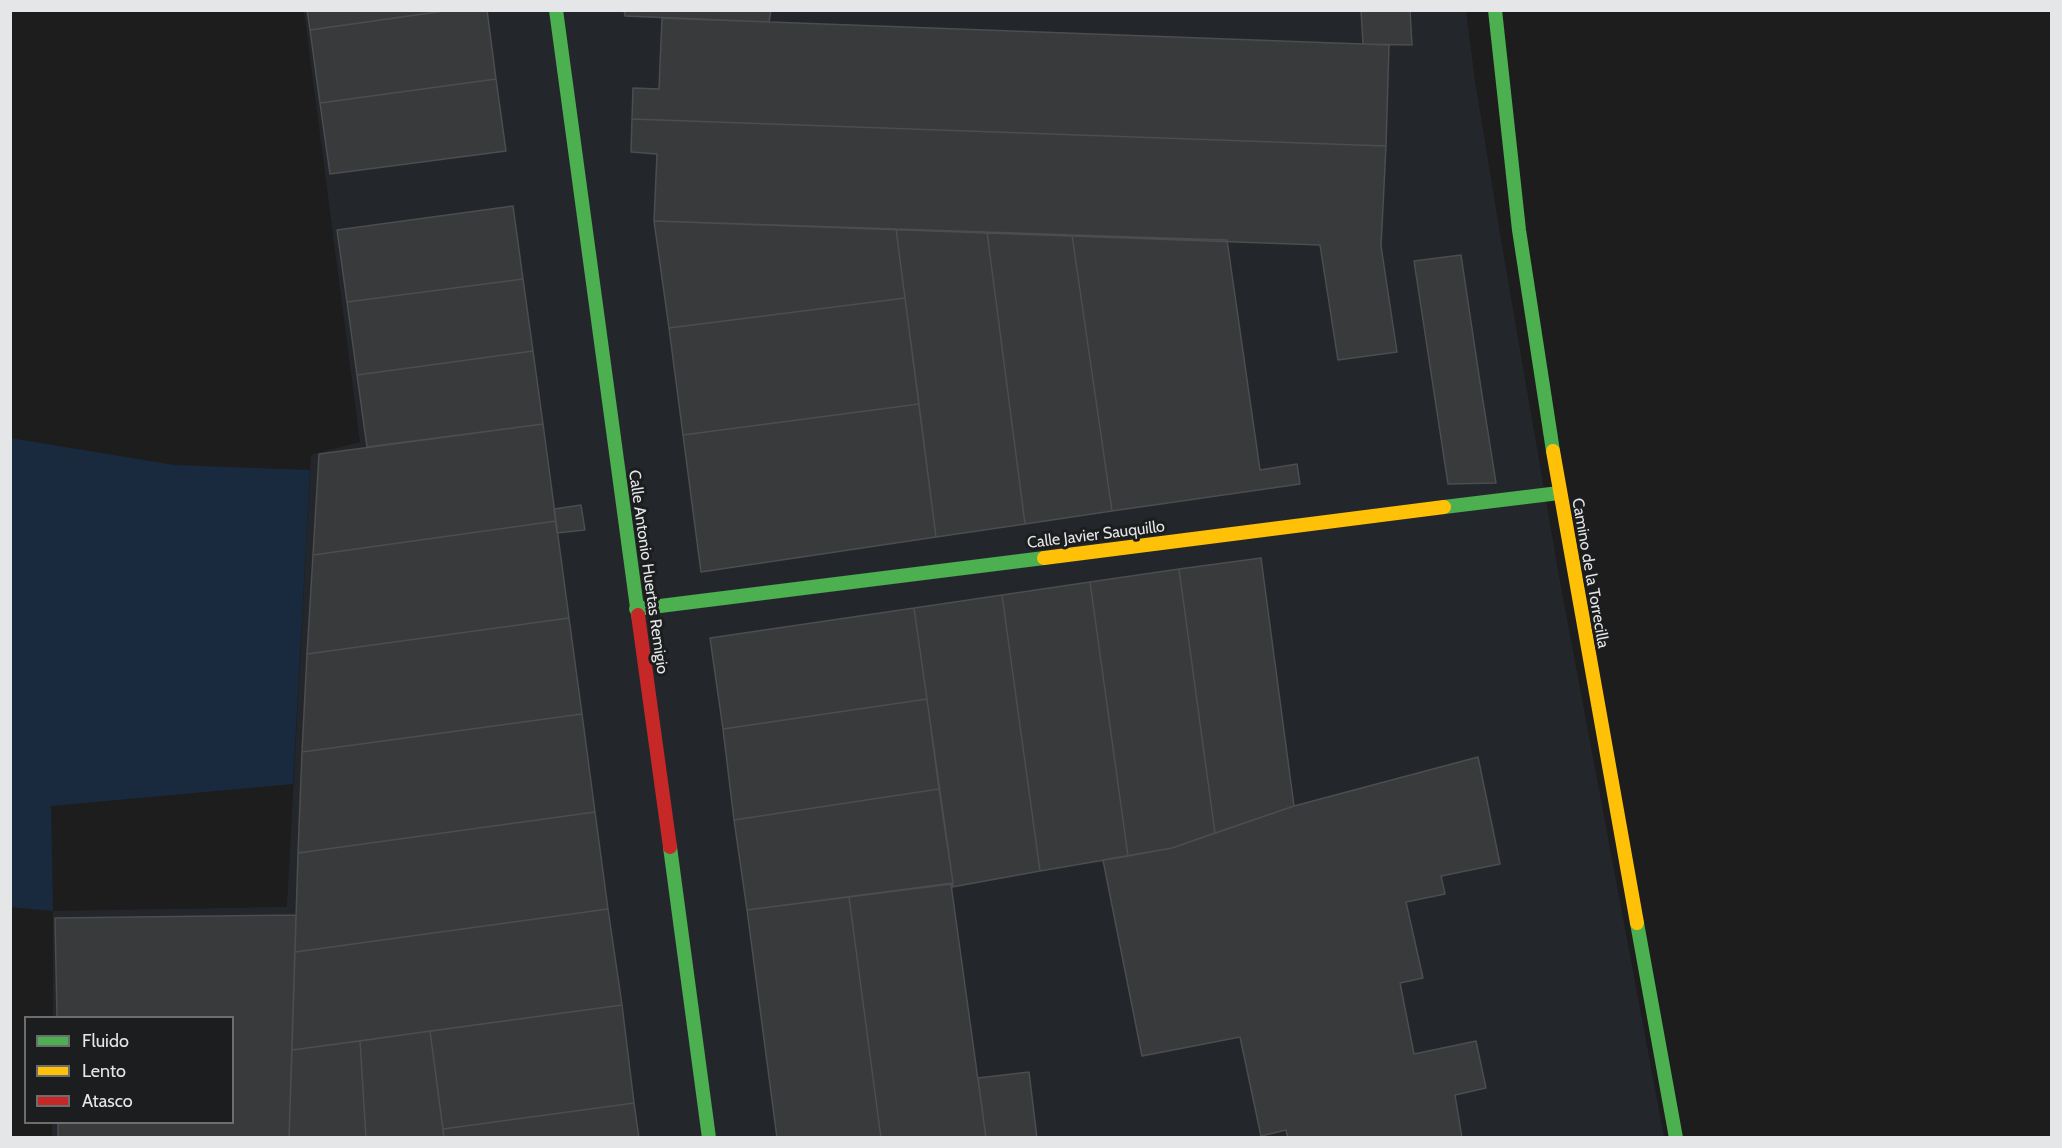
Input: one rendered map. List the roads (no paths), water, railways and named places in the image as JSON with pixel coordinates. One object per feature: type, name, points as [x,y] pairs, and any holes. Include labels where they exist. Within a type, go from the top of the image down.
[{"type":"street","name":"Calle Antonio Huertas Remigio","points":[[556,10],[709,1137]]},
{"type":"street","name":"Camino de la Torrecilla","points":[[1495,10],[1519,230],[1559,493],[1676,1137]]},
{"type":"street","name":"Calle Javier Sauquillo","points":[[636,609],[1559,493]]}]
